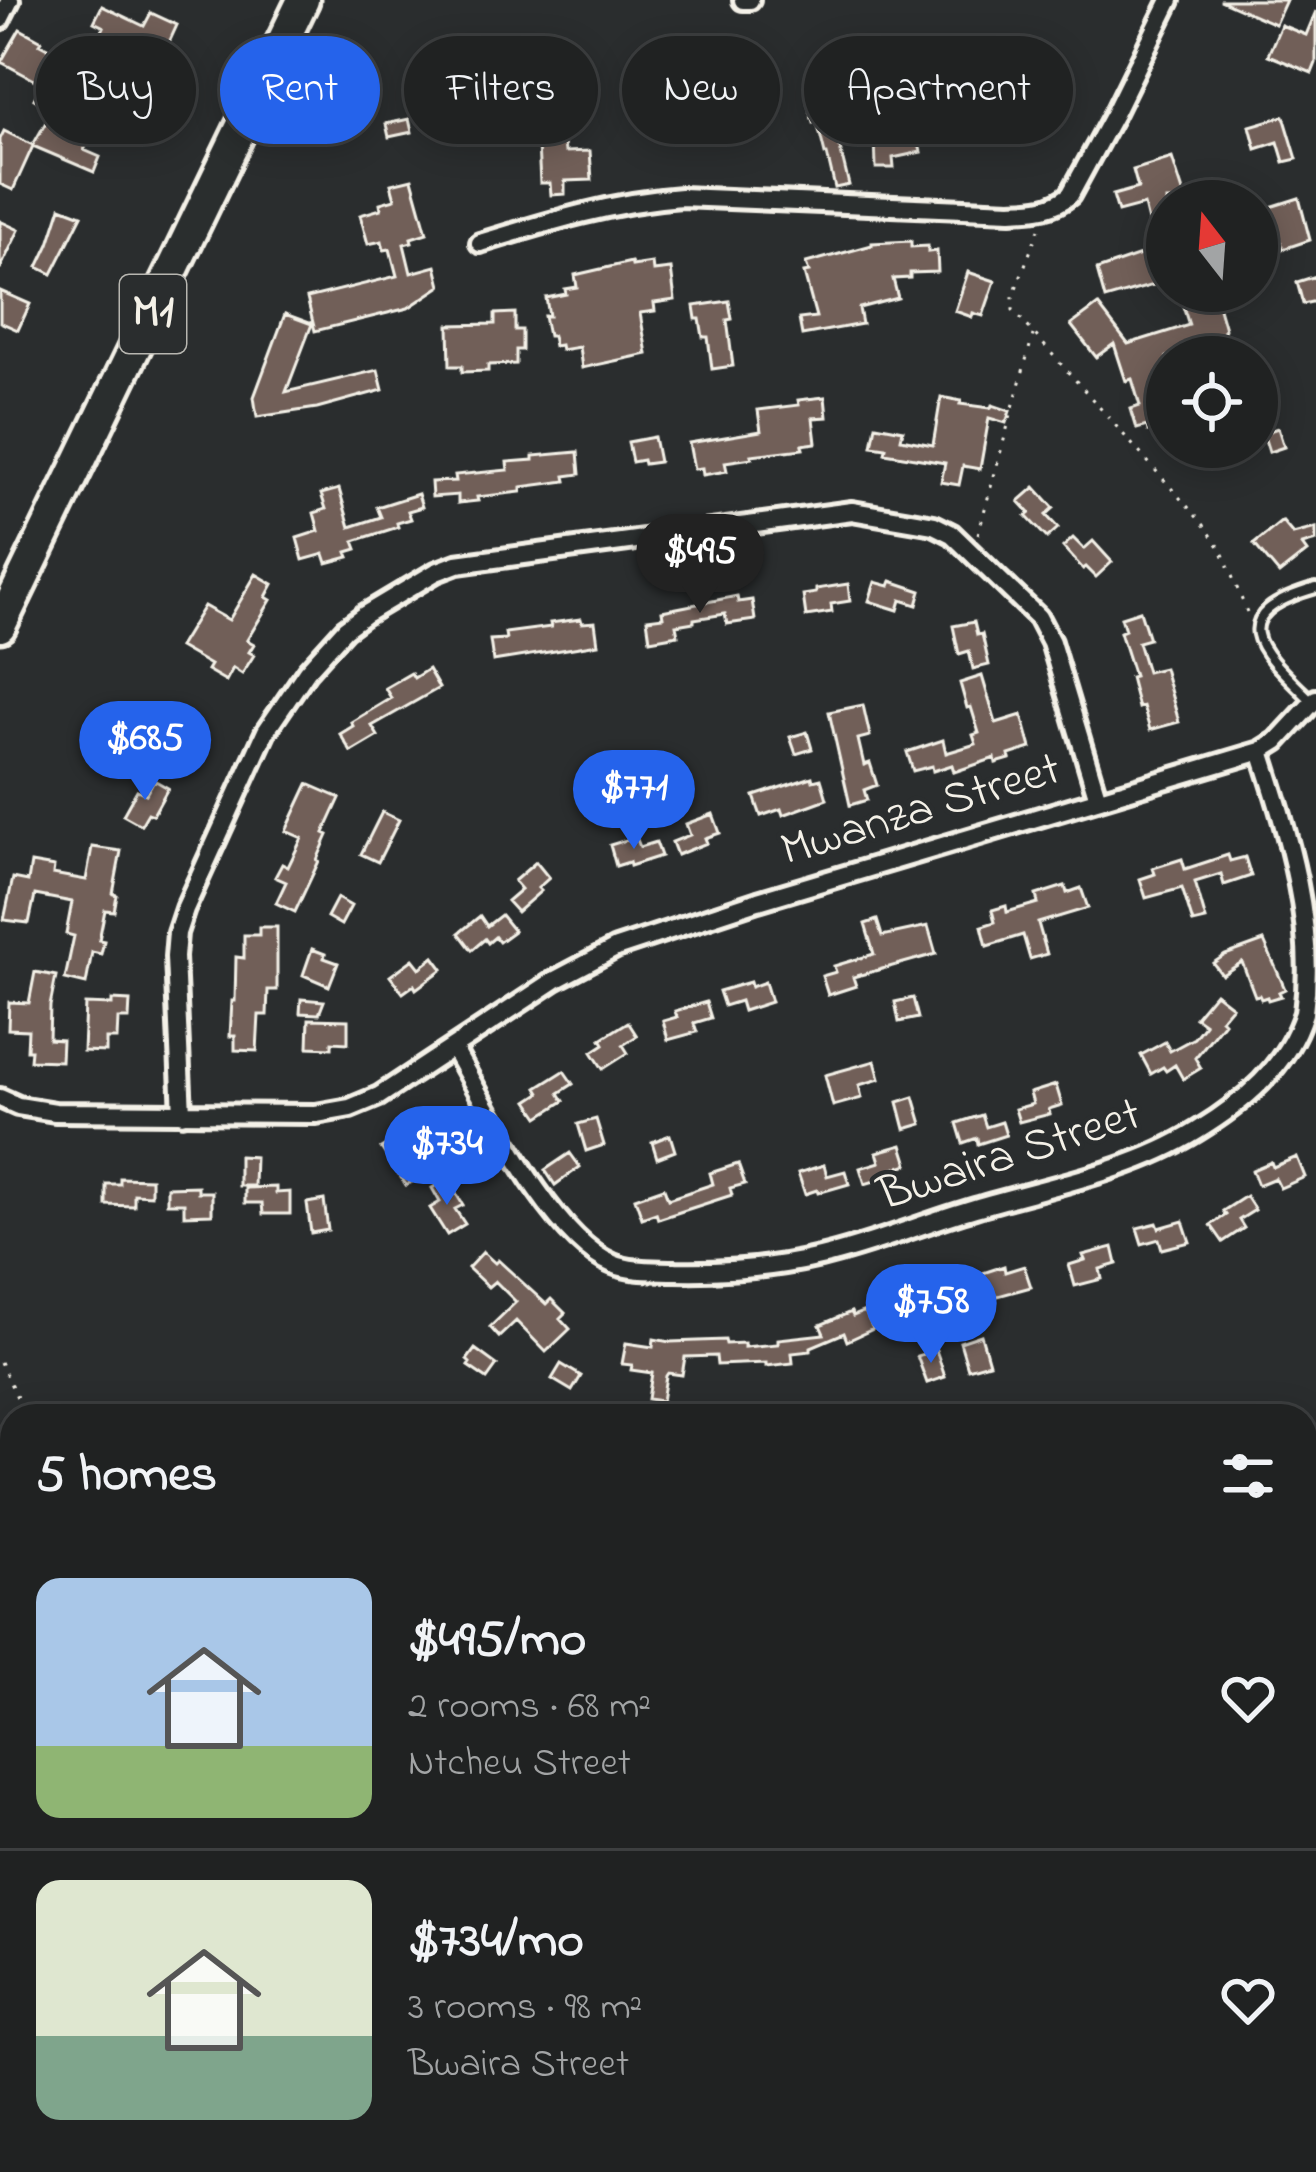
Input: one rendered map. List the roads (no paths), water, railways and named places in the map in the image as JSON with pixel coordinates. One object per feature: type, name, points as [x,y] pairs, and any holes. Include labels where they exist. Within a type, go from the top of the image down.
[{"type":"highway","name":"M1","points":[[0,626],[303,0]]},
{"type":"street","points":[[0,20],[10,0]]},
{"type":"street","points":[[480,242],[559,219],[681,197],[1011,211],[1046,208],[1070,195],[1170,0]]},
{"type":"street","points":[[182,1114],[177,933],[276,713],[345,629],[436,572],[458,564],[852,511],[934,525],[952,534],[1037,617],[1052,642],[1098,799]]},
{"type":"street","name":"Mwanza Street","points":[[0,1098],[55,1112],[333,1112],[379,1096],[555,980],[616,948],[1261,751],[1277,741],[1314,700]]},
{"type":"street","name":"Bwaira Street","points":[[453,1048],[533,1187],[580,1241],[609,1263],[626,1268],[695,1271],[822,1257],[1138,1161],[1193,1133],[1246,1096],[1279,1062],[1310,1017],[1316,939],[1306,890],[1261,751]]},
{"type":"lane","points":[[1314,700],[1267,656],[1257,635],[1258,622],[1279,601],[1316,588]]}]
